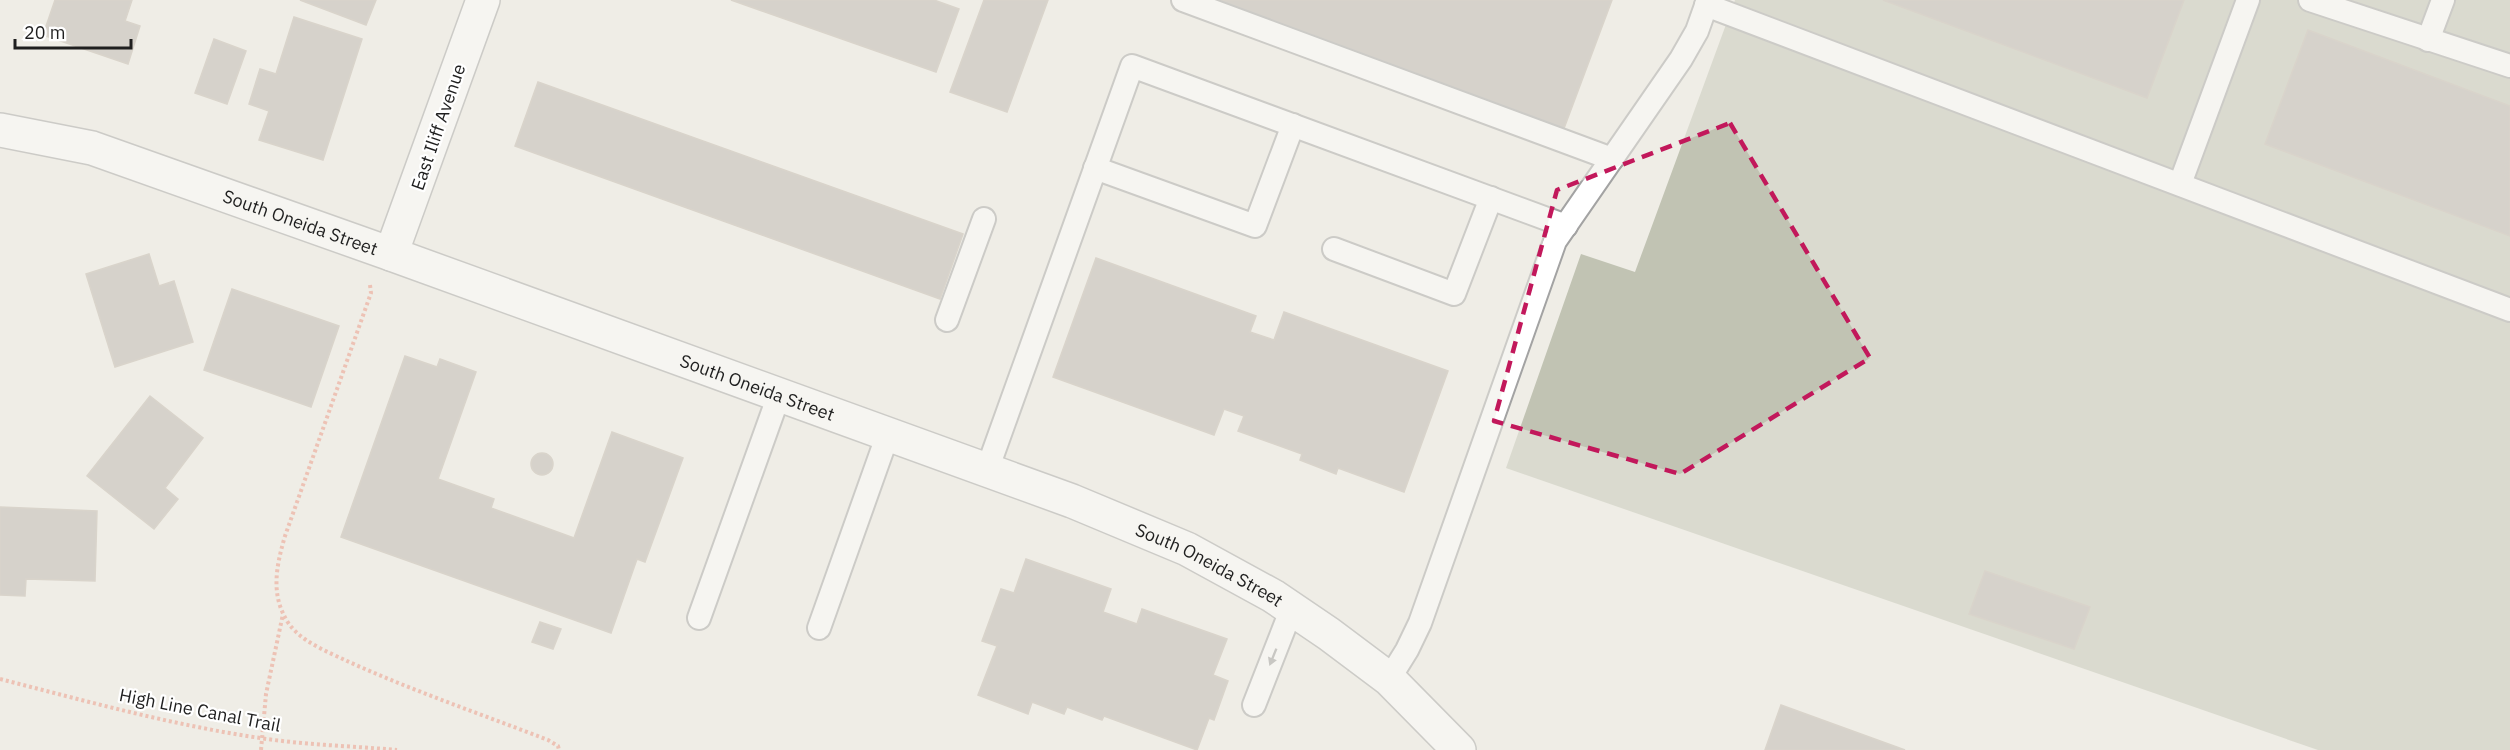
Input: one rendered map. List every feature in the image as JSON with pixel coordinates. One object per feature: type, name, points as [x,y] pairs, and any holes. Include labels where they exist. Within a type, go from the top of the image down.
[{"type":"street","name":"East Iliff Avenue","points":[[379,249],[483,0]]},
{"type":"street","name":"South Oneida Street","points":[[0,130],[92,148],[379,249],[888,434],[1159,536],[1217,564],[1292,608],[1389,679],[1460,750]]},
{"type":"lane","points":[[1183,0],[1612,159]]},
{"type":"lane","points":[[2180,184],[2248,0]]},
{"type":"lane","points":[[2310,0],[2510,66]]},
{"type":"lane","points":[[2428,40],[2443,0]]},
{"type":"lane","points":[[1389,679],[1420,623],[1555,241],[1681,59],[1697,31],[1707,2],[2510,310]]},
{"type":"lane","points":[[987,470],[1132,66],[1566,226]]},
{"type":"lane","points":[[1095,168],[1255,226],[1293,125]]},
{"type":"lane","points":[[1334,249],[1454,294],[1491,198]]},
{"type":"lane","points":[[946,320],[984,219]]},
{"type":"lane","points":[[699,618],[779,395]]},
{"type":"lane","points":[[819,628],[888,434]]},
{"type":"lane","points":[[1254,705],[1292,608]]},
{"type":"path","points":[[379,249],[371,293],[280,554],[276,586],[277,599],[290,625],[299,634],[325,650],[432,698],[548,740],[558,746],[559,750]]},
{"type":"path","points":[[261,750],[266,694],[283,613]]},
{"type":"path","name":"High Line Canal Trail","points":[[0,679],[149,717],[262,739],[397,750]]},
{"type":"highlighted area","points":[[1730,123],[1870,358],[1680,474],[1494,421],[1557,190]]},
{"type":"shaded area","points":[[1735,0],[2510,0],[2510,750],[2318,750],[1506,468],[1581,254],[1635,272]]},
{"type":"building","points":[[55,0],[132,0],[125,21],[140,26],[128,64],[43,35]]},
{"type":"building","points":[[300,0],[376,0],[366,25]]},
{"type":"building","points":[[731,0],[934,0],[959,9],[936,72]]},
{"type":"building","points":[[984,0],[1048,0],[1007,112],[950,92]]},
{"type":"building","points":[[1211,0],[1612,0],[1563,131]]},
{"type":"building","points":[[1883,0],[2184,0],[2147,98]]},
{"type":"building","points":[[294,17],[362,39],[323,160],[259,140],[269,111],[249,104],[260,69],[276,74]]},
{"type":"building","points":[[2308,30],[2510,106],[2510,236],[2265,144]]},
{"type":"building","points":[[214,39],[246,51],[227,104],[195,93]]},
{"type":"building","points":[[538,82],[963,234],[940,299],[515,146]]},
{"type":"building","points":[[149,254],[159,286],[174,281],[193,342],[115,367],[86,274]]},
{"type":"building","points":[[1096,258],[1256,316],[1250,332],[1274,340],[1284,312],[1448,371],[1404,492],[1338,468],[1336,474],[1300,460],[1302,454],[1238,431],[1244,416],[1224,409],[1214,435],[1053,377]]},
{"type":"building","points":[[232,289],[339,326],[311,407],[204,370]]},
{"type":"building","points":[[405,356],[437,367],[440,359],[476,372],[438,479],[494,499],[491,508],[574,538],[612,432],[683,458],[645,562],[637,559],[611,633],[341,537]]},
{"type":"building","points":[[150,396],[203,438],[165,488],[178,499],[154,529],[87,476]]},
{"type":"building","points":[[542,453],[550,456],[553,464],[550,472],[542,475],[534,472],[531,464],[534,456]]},
{"type":"building","points":[[0,507],[97,511],[95,581],[26,579],[25,596],[0,595]]},
{"type":"building","points":[[1026,559],[1111,589],[1103,612],[1137,624],[1142,609],[1227,639],[1213,675],[1228,681],[1214,720],[1209,718],[1197,750],[1104,716],[1102,720],[1067,707],[1064,714],[1032,702],[1028,714],[978,695],[997,646],[982,641],[1001,589],[1014,593]]},
{"type":"building","points":[[1985,571],[2090,607],[2074,649],[1969,614]]},
{"type":"building","points":[[540,622],[561,629],[553,649],[532,642]]},
{"type":"building","points":[[1781,705],[1905,750],[1765,750]]}]
